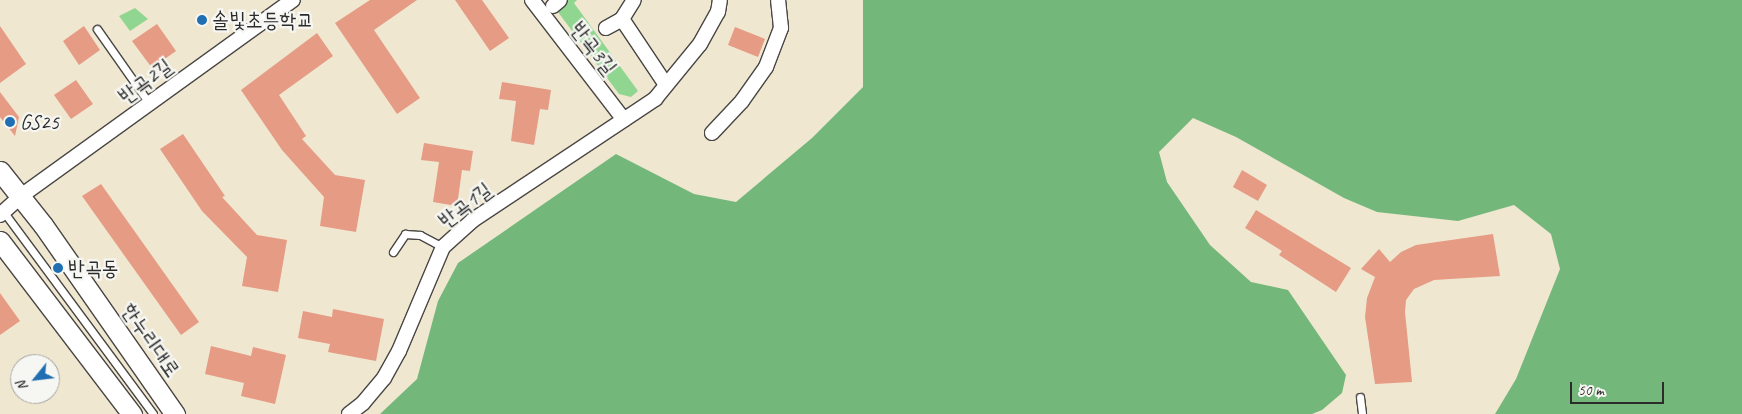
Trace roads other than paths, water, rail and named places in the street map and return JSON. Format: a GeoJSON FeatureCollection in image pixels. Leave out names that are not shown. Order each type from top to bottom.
{"type":"FeatureCollection","features":[{"type":"Feature","properties":{"kind":"street","name":"반곡2길"},"geometry":{"type":"LineString","coordinates":[[1,211],[293,0]]}},
{"type":"Feature","properties":{"kind":"street","name":"반곡3길"},"geometry":{"type":"LineString","coordinates":[[532,0],[624,120]]}},
{"type":"Feature","properties":{"kind":"street"},"geometry":{"type":"LineString","coordinates":[[606,28],[622,19],[634,0]]}},
{"type":"Feature","properties":{"kind":"street","name":"반곡1길"},"geometry":{"type":"LineString","coordinates":[[349,414],[363,403],[396,358],[443,247],[473,220],[655,99],[700,44],[718,12],[720,0]]}},
{"type":"Feature","properties":{"kind":"street"},"geometry":{"type":"LineString","coordinates":[[712,134],[742,100],[766,67],[781,28],[778,0]]}},
{"type":"Feature","properties":{"kind":"street"},"geometry":{"type":"LineString","coordinates":[[622,19],[666,85]]}},
{"type":"Feature","properties":{"kind":"street","name":"한누리대로"},"geometry":{"type":"LineString","coordinates":[[0,171],[21,196],[175,414]]}},
{"type":"Feature","properties":{"kind":"street"},"geometry":{"type":"LineString","coordinates":[[0,241],[132,414]]}},
{"type":"Feature","properties":{"kind":"lane"},"geometry":{"type":"LineString","coordinates":[[97,29],[149,103]]}},
{"type":"Feature","properties":{"kind":"lane"},"geometry":{"type":"LineString","coordinates":[[1,211],[153,414]]}},
{"type":"Feature","properties":{"kind":"lane"},"geometry":{"type":"LineString","coordinates":[[393,252],[404,234],[420,235],[443,247]]}},
{"type":"Feature","properties":{"kind":"lane"},"geometry":{"type":"LineString","coordinates":[[1360,397],[1362,414]]}},
{"type":"Feature","properties":{"kind":"place","name":"솔빛초등학교"},"geometry":{"type":"Point","coordinates":[202,20]}},
{"type":"Feature","properties":{"kind":"place","name":"GS25"},"geometry":{"type":"Point","coordinates":[10,122]}},
{"type":"Feature","properties":{"kind":"place","name":"반곡동"},"geometry":{"type":"Point","coordinates":[58,268]}}]}
